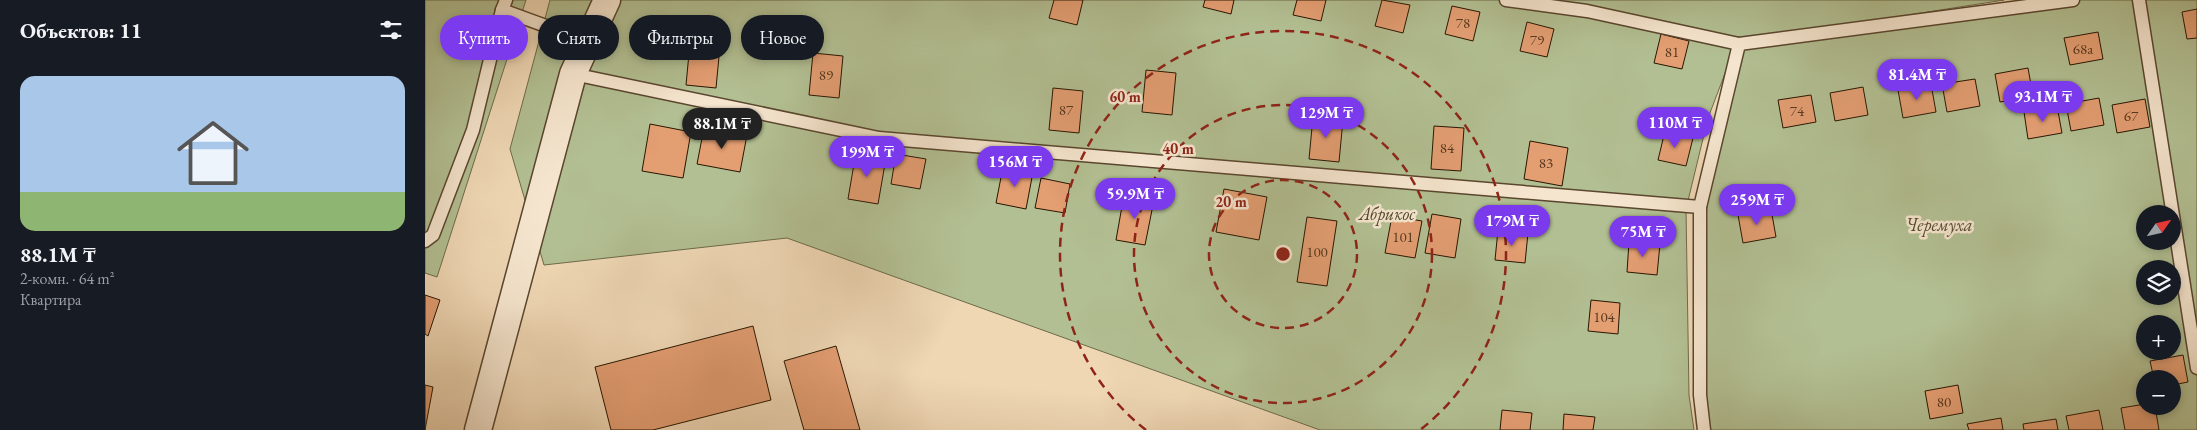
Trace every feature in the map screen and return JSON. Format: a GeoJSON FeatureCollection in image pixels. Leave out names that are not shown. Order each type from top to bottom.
{"type":"FeatureCollection","features":[{"type":"Feature","properties":{"kind":"street"},"geometry":{"type":"LineString","coordinates":[[600,15],[607,0]]}},
{"type":"Feature","properties":{"kind":"street"},"geometry":{"type":"LineString","coordinates":[[478,430],[573,74],[579,60]]}},
{"type":"Feature","properties":{"kind":"lane"},"geometry":{"type":"LineString","coordinates":[[1506,0],[1587,11],[1739,44],[2073,0]]}},
{"type":"Feature","properties":{"kind":"lane"},"geometry":{"type":"LineString","coordinates":[[2139,0],[2197,368]]}},
{"type":"Feature","properties":{"kind":"lane"},"geometry":{"type":"LineString","coordinates":[[425,240],[433,235],[473,130],[504,5],[538,20]]}},
{"type":"Feature","properties":{"kind":"lane"},"geometry":{"type":"LineString","coordinates":[[1704,430],[1700,395],[1700,208],[1739,44]]}},
{"type":"Feature","properties":{"kind":"lane"},"geometry":{"type":"LineString","coordinates":[[573,74],[879,138],[1700,208]]}},
{"type":"Feature","properties":{"kind":"green space"},"geometry":{"type":"Polygon","coordinates":[[[425,0],[526,0],[521,15],[440,15],[440,60],[507,60],[437,277],[425,273],[425,0]]]}},
{"type":"Feature","properties":{"kind":"green space","name":"Абрикос"},"geometry":{"type":"Polygon","coordinates":[[[550,0],[2004,0],[1737,42],[1708,118],[1686,209],[1689,395],[1694,430],[1320,430],[787,238],[544,265],[510,149],[538,45],[538,60],[619,60],[619,15],[546,15],[550,0]]]}},
{"type":"Feature","properties":{"kind":"green space","name":"Черемуха"},"geometry":{"type":"Polygon","coordinates":[[[2073,0],[2197,0],[2197,430],[1704,430],[1700,207],[1739,44],[2073,0]]]}},
{"type":"Feature","properties":{"kind":"building"},"geometry":{"type":"Polygon","coordinates":[[[1054,0],[1083,0],[1077,25],[1049,18],[1054,0]]]}},
{"type":"Feature","properties":{"kind":"building"},"geometry":{"type":"Polygon","coordinates":[[[1205,0],[1234,0],[1231,14],[1203,7],[1205,0]]]}},
{"type":"Feature","properties":{"kind":"building"},"geometry":{"type":"Polygon","coordinates":[[[1297,0],[1326,0],[1321,21],[1293,15],[1297,0]]]}},
{"type":"Feature","properties":{"kind":"building"},"geometry":{"type":"Polygon","coordinates":[[[1382,0],[1410,5],[1403,33],[1375,26],[1382,0]]]}},
{"type":"Feature","properties":{"kind":"building"},"geometry":{"type":"Polygon","coordinates":[[[1452,6],[1480,12],[1473,41],[1445,34],[1452,6]]]}},
{"type":"Feature","properties":{"kind":"building"},"geometry":{"type":"Polygon","coordinates":[[[2197,9],[2197,38],[2187,39],[2182,12],[2197,9]]]}},
{"type":"Feature","properties":{"kind":"building"},"geometry":{"type":"Polygon","coordinates":[[[1527,22],[1554,29],[1547,57],[1520,51],[1527,22]]]}},
{"type":"Feature","properties":{"kind":"building"},"geometry":{"type":"Polygon","coordinates":[[[2098,32],[2103,59],[2070,65],[2064,38],[2098,32]]]}},
{"type":"Feature","properties":{"kind":"building"},"geometry":{"type":"Polygon","coordinates":[[[1661,34],[1689,41],[1682,69],[1654,63],[1661,34]]]}},
{"type":"Feature","properties":{"kind":"building"},"geometry":{"type":"Polygon","coordinates":[[[824,54],[843,56],[839,98],[809,95],[812,60],[824,60],[824,54]]]}},
{"type":"Feature","properties":{"kind":"building"},"geometry":{"type":"Polygon","coordinates":[[[688,60],[719,60],[716,88],[686,85],[688,60]]]}},
{"type":"Feature","properties":{"kind":"building"},"geometry":{"type":"Polygon","coordinates":[[[2028,68],[2033,96],[2000,102],[1995,74],[2028,68]]]}},
{"type":"Feature","properties":{"kind":"building"},"geometry":{"type":"Polygon","coordinates":[[[1146,70],[1176,73],[1172,115],[1142,112],[1146,70]]]}},
{"type":"Feature","properties":{"kind":"building"},"geometry":{"type":"Polygon","coordinates":[[[1975,79],[1980,106],[1947,112],[1942,84],[1975,79]]]}},
{"type":"Feature","properties":{"kind":"building"},"geometry":{"type":"Polygon","coordinates":[[[1931,84],[1936,112],[1903,118],[1898,90],[1931,84]]]}},
{"type":"Feature","properties":{"kind":"building"},"geometry":{"type":"Polygon","coordinates":[[[1863,87],[1868,115],[1835,121],[1830,93],[1863,87]]]}},
{"type":"Feature","properties":{"kind":"building"},"geometry":{"type":"Polygon","coordinates":[[[1053,88],[1083,91],[1079,133],[1049,130],[1053,88]]]}},
{"type":"Feature","properties":{"kind":"building"},"geometry":{"type":"Polygon","coordinates":[[[1811,95],[1816,122],[1783,128],[1778,100],[1811,95]]]}},
{"type":"Feature","properties":{"kind":"building"},"geometry":{"type":"Polygon","coordinates":[[[2099,98],[2104,125],[2071,131],[2066,104],[2099,98]]]}},
{"type":"Feature","properties":{"kind":"building"},"geometry":{"type":"Polygon","coordinates":[[[2145,99],[2150,127],[2117,133],[2112,105],[2145,99]]]}},
{"type":"Feature","properties":{"kind":"building"},"geometry":{"type":"Polygon","coordinates":[[[2057,106],[2062,133],[2028,139],[2024,112],[2057,106]]]}},
{"type":"Feature","properties":{"kind":"building"},"geometry":{"type":"Polygon","coordinates":[[[1313,117],[1343,120],[1339,162],[1309,159],[1313,117]]]}},
{"type":"Feature","properties":{"kind":"building"},"geometry":{"type":"Polygon","coordinates":[[[650,124],[691,132],[683,178],[642,171],[650,124]]]}},
{"type":"Feature","properties":{"kind":"building"},"geometry":{"type":"Polygon","coordinates":[[[1434,126],[1464,128],[1461,171],[1431,169],[1434,126]]]}},
{"type":"Feature","properties":{"kind":"building"},"geometry":{"type":"Polygon","coordinates":[[[704,128],[747,135],[740,172],[697,164],[704,128]]]}},
{"type":"Feature","properties":{"kind":"building"},"geometry":{"type":"Polygon","coordinates":[[[1665,131],[1693,138],[1686,166],[1658,160],[1665,131]]]}},
{"type":"Feature","properties":{"kind":"building"},"geometry":{"type":"Polygon","coordinates":[[[1530,141],[1568,148],[1562,186],[1524,179],[1530,141]]]}},
{"type":"Feature","properties":{"kind":"building"},"geometry":{"type":"Polygon","coordinates":[[[856,152],[886,158],[878,204],[848,199],[856,152]]]}},
{"type":"Feature","properties":{"kind":"building"},"geometry":{"type":"Polygon","coordinates":[[[896,154],[926,159],[920,189],[891,184],[896,154]]]}},
{"type":"Feature","properties":{"kind":"building"},"geometry":{"type":"Polygon","coordinates":[[[1003,167],[1033,172],[1026,209],[996,203],[1003,167]]]}},
{"type":"Feature","properties":{"kind":"building"},"geometry":{"type":"Polygon","coordinates":[[[1041,178],[1070,184],[1065,213],[1035,208],[1041,178]]]}},
{"type":"Feature","properties":{"kind":"building"},"geometry":{"type":"Polygon","coordinates":[[[1224,189],[1267,197],[1259,240],[1216,232],[1224,189]]]}},
{"type":"Feature","properties":{"kind":"building"},"geometry":{"type":"Polygon","coordinates":[[[1124,195],[1154,200],[1145,245],[1116,240],[1124,195]]]}},
{"type":"Feature","properties":{"kind":"building"},"geometry":{"type":"Polygon","coordinates":[[[1771,209],[1776,237],[1743,243],[1738,215],[1771,209]]]}},
{"type":"Feature","properties":{"kind":"building"},"geometry":{"type":"Polygon","coordinates":[[[1432,214],[1461,219],[1455,258],[1425,253],[1432,214]]]}},
{"type":"Feature","properties":{"kind":"building"},"geometry":{"type":"Polygon","coordinates":[[[1392,216],[1422,221],[1415,258],[1385,253],[1392,216]]]}},
{"type":"Feature","properties":{"kind":"building"},"geometry":{"type":"Polygon","coordinates":[[[1307,217],[1337,221],[1327,286],[1297,282],[1307,217]]]}},
{"type":"Feature","properties":{"kind":"building"},"geometry":{"type":"Polygon","coordinates":[[[1498,230],[1528,233],[1525,263],[1495,260],[1498,230]]]}},
{"type":"Feature","properties":{"kind":"building"},"geometry":{"type":"Polygon","coordinates":[[[1629,242],[1660,244],[1657,275],[1627,272],[1629,242]]]}},
{"type":"Feature","properties":{"kind":"building"},"geometry":{"type":"Polygon","coordinates":[[[425,295],[440,300],[428,336],[425,334],[425,295]]]}},
{"type":"Feature","properties":{"kind":"building"},"geometry":{"type":"Polygon","coordinates":[[[1591,300],[1620,303],[1618,334],[1588,331],[1591,300]]]}},
{"type":"Feature","properties":{"kind":"building"},"geometry":{"type":"Polygon","coordinates":[[[753,326],[771,400],[653,430],[611,430],[595,367],[753,326]]]}},
{"type":"Feature","properties":{"kind":"building"},"geometry":{"type":"Polygon","coordinates":[[[836,346],[860,430],[804,430],[784,361],[836,346]]]}},
{"type":"Feature","properties":{"kind":"building"},"geometry":{"type":"Polygon","coordinates":[[[2181,355],[2183,355],[2188,382],[2181,383],[2181,370],[2152,370],[2150,361],[2181,360],[2181,355]]]}},
{"type":"Feature","properties":{"kind":"building"},"geometry":{"type":"Polygon","coordinates":[[[425,385],[433,387],[425,430],[425,385]]]}},
{"type":"Feature","properties":{"kind":"building"},"geometry":{"type":"Polygon","coordinates":[[[1958,385],[1963,413],[1930,419],[1925,391],[1958,385]]]}},
{"type":"Feature","properties":{"kind":"building"},"geometry":{"type":"Polygon","coordinates":[[[2136,406],[2136,415],[2156,415],[2159,430],[2125,430],[2121,408],[2136,406]]]}},
{"type":"Feature","properties":{"kind":"building"},"geometry":{"type":"Polygon","coordinates":[[[1502,410],[1532,413],[1530,430],[1500,430],[1502,410]]]}},
{"type":"Feature","properties":{"kind":"building"},"geometry":{"type":"Polygon","coordinates":[[[2099,410],[2103,430],[2069,430],[2066,416],[2099,410]]]}},
{"type":"Feature","properties":{"kind":"building"},"geometry":{"type":"Polygon","coordinates":[[[1564,414],[1595,417],[1593,430],[1563,430],[1564,414]]]}},
{"type":"Feature","properties":{"kind":"building"},"geometry":{"type":"Polygon","coordinates":[[[2001,418],[2003,430],[1969,430],[1967,424],[2001,418]]]}},
{"type":"Feature","properties":{"kind":"building"},"geometry":{"type":"Polygon","coordinates":[[[2056,419],[2058,430],[2024,430],[2023,424],[2056,419]]]}}]}
